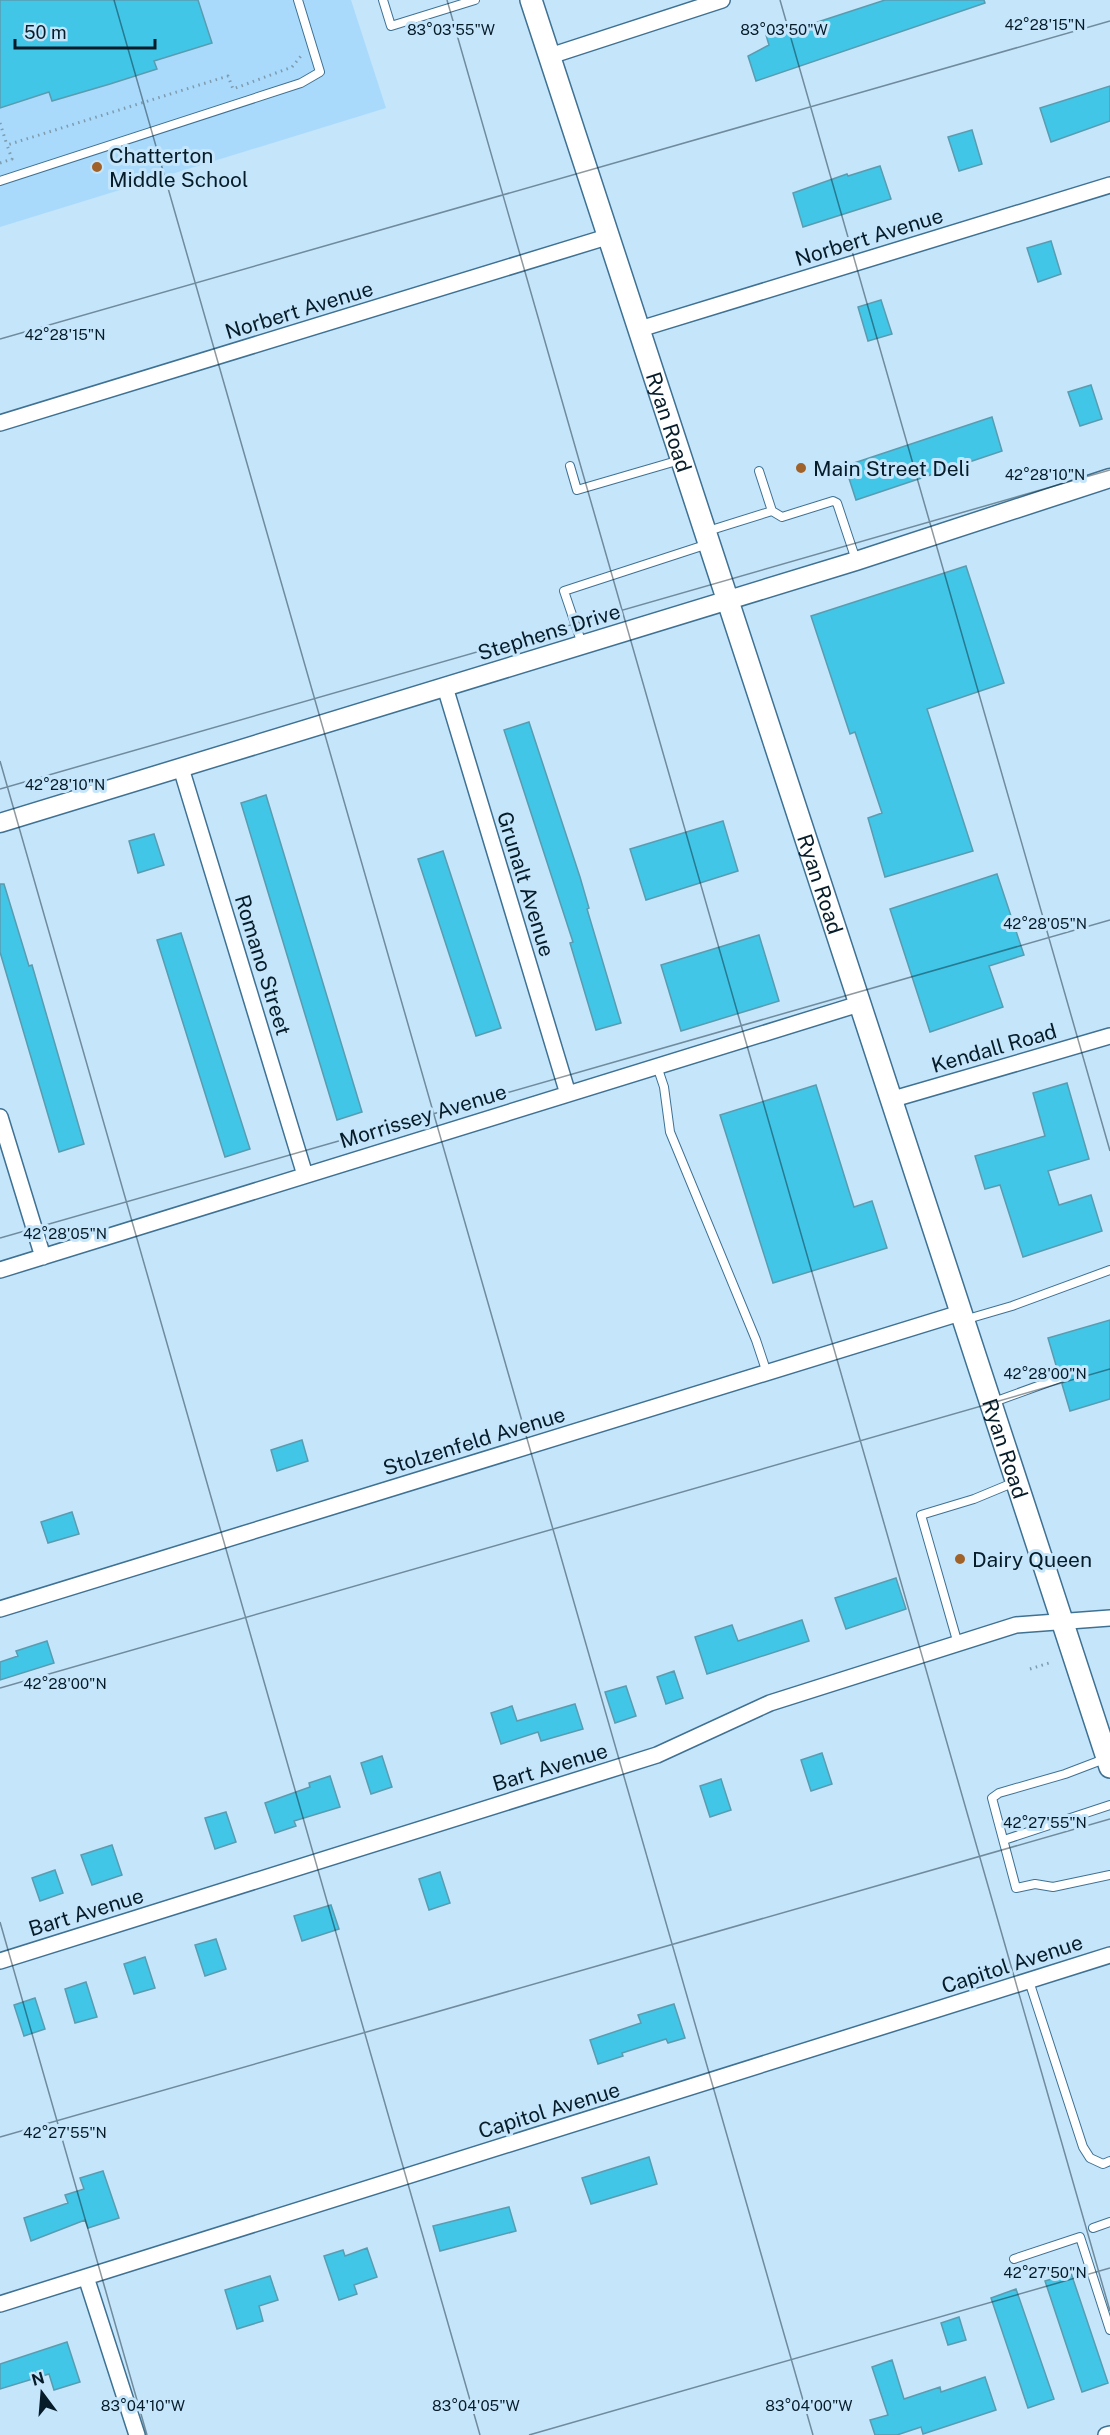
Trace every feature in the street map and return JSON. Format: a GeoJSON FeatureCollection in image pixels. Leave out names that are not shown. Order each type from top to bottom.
{"type":"FeatureCollection","features":[{"type":"Feature","properties":{"kind":"main road","name":"Ryan Road"},"geometry":{"type":"LineString","coordinates":[[531,0],[1108,1762]]}},
{"type":"Feature","properties":{"kind":"street"},"geometry":{"type":"LineString","coordinates":[[550,56],[722,0]]}},
{"type":"Feature","properties":{"kind":"street","name":"Norbert Avenue"},"geometry":{"type":"LineString","coordinates":[[640,329],[1110,185]]}},
{"type":"Feature","properties":{"kind":"street","name":"Norbert Avenue"},"geometry":{"type":"LineString","coordinates":[[0,423],[610,236]]}},
{"type":"Feature","properties":{"kind":"street","name":"Stephens Drive"},"geometry":{"type":"LineString","coordinates":[[0,823],[856,561],[1110,478]]}},
{"type":"Feature","properties":{"kind":"street","name":"Grunalt Avenue"},"geometry":{"type":"LineString","coordinates":[[445,687],[568,1094]]}},
{"type":"Feature","properties":{"kind":"street","name":"Romano Street"},"geometry":{"type":"LineString","coordinates":[[181,768],[305,1175]]}},
{"type":"Feature","properties":{"kind":"street","name":"Morrissey Avenue"},"geometry":{"type":"LineString","coordinates":[[0,1270],[859,1004]]}},
{"type":"Feature","properties":{"kind":"street","name":"Kendall Road"},"geometry":{"type":"LineString","coordinates":[[890,1100],[1110,1036]]}},
{"type":"Feature","properties":{"kind":"street"},"geometry":{"type":"LineString","coordinates":[[0,1117],[43,1257]]}},
{"type":"Feature","properties":{"kind":"street","name":"Stolzenfeld Avenue"},"geometry":{"type":"LineString","coordinates":[[0,1609],[767,1373],[961,1316]]}},
{"type":"Feature","properties":{"kind":"street","name":"Bart Avenue"},"geometry":{"type":"LineString","coordinates":[[0,1961],[657,1755],[770,1703],[1016,1625],[1110,1618]]}},
{"type":"Feature","properties":{"kind":"street","name":"Capitol Avenue"},"geometry":{"type":"LineString","coordinates":[[0,2304],[1110,1955]]}},
{"type":"Feature","properties":{"kind":"street"},"geometry":{"type":"LineString","coordinates":[[86,2277],[137,2435]]}},
{"type":"Feature","properties":{"kind":"lane"},"geometry":{"type":"LineString","coordinates":[[0,182],[302,82],[320,72],[298,0]]}},
{"type":"Feature","properties":{"kind":"lane"},"geometry":{"type":"LineString","coordinates":[[383,0],[391,26],[475,0]]}},
{"type":"Feature","properties":{"kind":"lane"},"geometry":{"type":"LineString","coordinates":[[570,466],[577,490],[681,459]]}},
{"type":"Feature","properties":{"kind":"lane"},"geometry":{"type":"LineString","coordinates":[[759,471],[772,511],[782,517],[832,501],[837,503],[856,561]]}},
{"type":"Feature","properties":{"kind":"lane"},"geometry":{"type":"LineString","coordinates":[[582,645],[564,591],[707,538],[772,511]]}},
{"type":"Feature","properties":{"kind":"lane"},"geometry":{"type":"LineString","coordinates":[[657,1066],[664,1087],[670,1132],[756,1340],[767,1373]]}},
{"type":"Feature","properties":{"kind":"lane"},"geometry":{"type":"LineString","coordinates":[[961,1316],[1012,1306],[1110,1270]]}},
{"type":"Feature","properties":{"kind":"lane"},"geometry":{"type":"LineString","coordinates":[[990,1404],[1060,1378]]}},
{"type":"Feature","properties":{"kind":"lane"},"geometry":{"type":"LineString","coordinates":[[958,1644],[921,1515],[974,1499],[1016,1482]]}},
{"type":"Feature","properties":{"kind":"lane"},"geometry":{"type":"LineString","coordinates":[[1108,1762],[999,1793],[992,1798],[1016,1888],[1035,1884],[1053,1887],[1110,1875]]}},
{"type":"Feature","properties":{"kind":"lane"},"geometry":{"type":"LineString","coordinates":[[1004,1840],[1110,1805]]}},
{"type":"Feature","properties":{"kind":"lane"},"geometry":{"type":"LineString","coordinates":[[1029,1981],[1083,2147],[1090,2158],[1103,2164],[1110,2161]]}},
{"type":"Feature","properties":{"kind":"lane"},"geometry":{"type":"LineString","coordinates":[[1092,2228],[1110,2222]]}},
{"type":"Feature","properties":{"kind":"lane"},"geometry":{"type":"LineString","coordinates":[[1014,2259],[1080,2237],[1110,2330]]}},
{"type":"Feature","properties":{"kind":"path"},"geometry":{"type":"LineString","coordinates":[[7,145],[228,76],[233,89],[292,67],[301,56]]}},
{"type":"Feature","properties":{"kind":"path"},"geometry":{"type":"LineString","coordinates":[[0,124],[12,159],[0,163]]}},
{"type":"Feature","properties":{"kind":"path"},"geometry":{"type":"LineString","coordinates":[[1030,1669],[1049,1663]]}},
{"type":"Feature","properties":{"kind":"shaded area","name":"Chatterton Middle School"},"geometry":{"type":"Polygon","coordinates":[[[0,0],[351,0],[386,108],[0,227],[0,0]]]}},
{"type":"Feature","properties":{"kind":"building"},"geometry":{"type":"Polygon","coordinates":[[[0,0],[198,0],[212,43],[154,61],[157,69],[110,84],[52,101],[49,92],[0,108],[0,0]]]}},
{"type":"Feature","properties":{"kind":"building"},"geometry":{"type":"Polygon","coordinates":[[[885,0],[984,0],[985,3],[756,81],[748,56],[769,45],[766,35],[785,29],[787,32],[885,0]]]}},
{"type":"Feature","properties":{"kind":"building"},"geometry":{"type":"Polygon","coordinates":[[[1110,86],[1110,121],[1051,142],[1040,108],[1110,86]]]}},
{"type":"Feature","properties":{"kind":"building"},"geometry":{"type":"Polygon","coordinates":[[[972,130],[982,164],[959,171],[948,137],[972,130]]]}},
{"type":"Feature","properties":{"kind":"building"},"geometry":{"type":"Polygon","coordinates":[[[880,166],[891,199],[803,227],[793,193],[847,174],[848,176],[880,166]]]}},
{"type":"Feature","properties":{"kind":"building"},"geometry":{"type":"Polygon","coordinates":[[[1051,241],[1061,274],[1038,282],[1027,248],[1051,241]]]}},
{"type":"Feature","properties":{"kind":"building"},"geometry":{"type":"Polygon","coordinates":[[[881,300],[892,334],[868,341],[858,307],[881,300]]]}},
{"type":"Feature","properties":{"kind":"building"},"geometry":{"type":"Polygon","coordinates":[[[1091,385],[1102,419],[1080,426],[1068,392],[1091,385]]]}},
{"type":"Feature","properties":{"kind":"building"},"geometry":{"type":"Polygon","coordinates":[[[992,417],[1002,451],[856,500],[845,466],[992,417]]]}},
{"type":"Feature","properties":{"kind":"building"},"geometry":{"type":"Polygon","coordinates":[[[966,566],[1004,683],[927,709],[973,851],[885,877],[868,818],[882,813],[855,732],[850,734],[811,616],[966,566]]]}},
{"type":"Feature","properties":{"kind":"building"},"geometry":{"type":"Polygon","coordinates":[[[529,722],[580,877],[589,908],[587,909],[621,1023],[596,1030],[570,943],[573,942],[504,730],[529,722]]]}},
{"type":"Feature","properties":{"kind":"building"},"geometry":{"type":"Polygon","coordinates":[[[266,795],[362,1112],[337,1120],[241,803],[266,795]]]}},
{"type":"Feature","properties":{"kind":"building"},"geometry":{"type":"Polygon","coordinates":[[[723,821],[738,871],[646,900],[630,849],[723,821]]]}},
{"type":"Feature","properties":{"kind":"building"},"geometry":{"type":"Polygon","coordinates":[[[154,834],[164,865],[138,873],[129,841],[154,834]]]}},
{"type":"Feature","properties":{"kind":"building"},"geometry":{"type":"Polygon","coordinates":[[[443,851],[501,1028],[476,1036],[418,859],[443,851]]]}},
{"type":"Feature","properties":{"kind":"building"},"geometry":{"type":"Polygon","coordinates":[[[997,874],[1024,955],[989,966],[1003,1007],[930,1032],[890,909],[997,874]]]}},
{"type":"Feature","properties":{"kind":"building"},"geometry":{"type":"Polygon","coordinates":[[[0,884],[4,884],[29,966],[32,965],[84,1144],[59,1152],[0,952],[0,884]]]}},
{"type":"Feature","properties":{"kind":"building"},"geometry":{"type":"Polygon","coordinates":[[[181,933],[250,1149],[225,1157],[157,940],[181,933]]]}},
{"type":"Feature","properties":{"kind":"building"},"geometry":{"type":"Polygon","coordinates":[[[759,935],[779,1001],[681,1031],[661,965],[759,935]]]}},
{"type":"Feature","properties":{"kind":"building"},"geometry":{"type":"Polygon","coordinates":[[[1067,1083],[1089,1159],[1048,1171],[1059,1205],[1091,1195],[1102,1231],[1023,1257],[1000,1185],[985,1189],[975,1156],[1045,1136],[1033,1093],[1067,1083]]]}},
{"type":"Feature","properties":{"kind":"building"},"geometry":{"type":"Polygon","coordinates":[[[816,1085],[854,1207],[872,1201],[887,1248],[773,1283],[720,1115],[816,1085]]]}},
{"type":"Feature","properties":{"kind":"building"},"geometry":{"type":"Polygon","coordinates":[[[1110,1320],[1110,1399],[1070,1411],[1062,1384],[1066,1377],[1058,1372],[1048,1338],[1110,1320]]]}},
{"type":"Feature","properties":{"kind":"building"},"geometry":{"type":"Polygon","coordinates":[[[302,1440],[308,1461],[277,1471],[271,1450],[302,1440]]]}},
{"type":"Feature","properties":{"kind":"building"},"geometry":{"type":"Polygon","coordinates":[[[72,1512],[79,1534],[48,1543],[41,1522],[72,1512]]]}},
{"type":"Feature","properties":{"kind":"building"},"geometry":{"type":"Polygon","coordinates":[[[896,1578],[906,1609],[846,1629],[835,1598],[896,1578]]]}},
{"type":"Feature","properties":{"kind":"building"},"geometry":{"type":"Polygon","coordinates":[[[802,1620],[809,1641],[707,1674],[695,1637],[732,1625],[738,1641],[802,1620]]]}},
{"type":"Feature","properties":{"kind":"building"},"geometry":{"type":"Polygon","coordinates":[[[47,1641],[54,1663],[0,1680],[0,1662],[18,1656],[16,1651],[47,1641]]]}},
{"type":"Feature","properties":{"kind":"building"},"geometry":{"type":"Polygon","coordinates":[[[674,1671],[683,1698],[666,1704],[657,1677],[674,1671]]]}},
{"type":"Feature","properties":{"kind":"building"},"geometry":{"type":"Polygon","coordinates":[[[626,1686],[636,1716],[615,1723],[605,1692],[626,1686]]]}},
{"type":"Feature","properties":{"kind":"building"},"geometry":{"type":"Polygon","coordinates":[[[575,1704],[583,1729],[541,1741],[538,1732],[501,1744],[491,1713],[512,1706],[517,1721],[575,1704]]]}},
{"type":"Feature","properties":{"kind":"building"},"geometry":{"type":"Polygon","coordinates":[[[822,1753],[832,1784],[811,1791],[801,1760],[822,1753]]]}},
{"type":"Feature","properties":{"kind":"building"},"geometry":{"type":"Polygon","coordinates":[[[382,1756],[392,1787],[371,1794],[361,1763],[382,1756]]]}},
{"type":"Feature","properties":{"kind":"building"},"geometry":{"type":"Polygon","coordinates":[[[330,1776],[340,1807],[294,1821],[296,1826],[275,1833],[265,1803],[310,1787],[309,1783],[330,1776]]]}},
{"type":"Feature","properties":{"kind":"building"},"geometry":{"type":"Polygon","coordinates":[[[721,1779],[731,1810],[710,1817],[700,1786],[721,1779]]]}},
{"type":"Feature","properties":{"kind":"building"},"geometry":{"type":"Polygon","coordinates":[[[226,1812],[236,1842],[215,1849],[205,1818],[226,1812]]]}},
{"type":"Feature","properties":{"kind":"building"},"geometry":{"type":"Polygon","coordinates":[[[112,1845],[122,1875],[92,1885],[81,1855],[112,1845]]]}},
{"type":"Feature","properties":{"kind":"building"},"geometry":{"type":"Polygon","coordinates":[[[55,1870],[63,1893],[40,1901],[32,1878],[55,1870]]]}},
{"type":"Feature","properties":{"kind":"building"},"geometry":{"type":"Polygon","coordinates":[[[440,1872],[450,1903],[429,1910],[419,1879],[440,1872]]]}},
{"type":"Feature","properties":{"kind":"building"},"geometry":{"type":"Polygon","coordinates":[[[331,1905],[339,1929],[302,1941],[294,1916],[331,1905]]]}},
{"type":"Feature","properties":{"kind":"building"},"geometry":{"type":"Polygon","coordinates":[[[216,1939],[226,1969],[205,1976],[195,1945],[216,1939]]]}},
{"type":"Feature","properties":{"kind":"building"},"geometry":{"type":"Polygon","coordinates":[[[145,1957],[155,1988],[134,1994],[124,1964],[145,1957]]]}},
{"type":"Feature","properties":{"kind":"building"},"geometry":{"type":"Polygon","coordinates":[[[86,1982],[97,2017],[75,2023],[65,1989],[86,1982]]]}},
{"type":"Feature","properties":{"kind":"building"},"geometry":{"type":"Polygon","coordinates":[[[35,1998],[45,2029],[24,2036],[14,2005],[35,1998]]]}},
{"type":"Feature","properties":{"kind":"building"},"geometry":{"type":"Polygon","coordinates":[[[674,2004],[685,2038],[668,2043],[666,2039],[622,2053],[623,2056],[598,2064],[590,2040],[641,2023],[638,2015],[674,2004]]]}},
{"type":"Feature","properties":{"kind":"building"},"geometry":{"type":"Polygon","coordinates":[[[649,2157],[657,2184],[591,2204],[582,2178],[649,2157]]]}},
{"type":"Feature","properties":{"kind":"building"},"geometry":{"type":"Polygon","coordinates":[[[103,2171],[119,2218],[88,2228],[85,2220],[31,2241],[24,2218],[68,2203],[65,2195],[84,2189],[80,2178],[103,2171]]]}},
{"type":"Feature","properties":{"kind":"building"},"geometry":{"type":"Polygon","coordinates":[[[509,2207],[516,2231],[440,2251],[433,2226],[509,2207]]]}},
{"type":"Feature","properties":{"kind":"building"},"geometry":{"type":"Polygon","coordinates":[[[367,2248],[377,2277],[354,2285],[357,2294],[339,2300],[324,2256],[343,2250],[345,2256],[367,2248]]]}},
{"type":"Feature","properties":{"kind":"building"},"geometry":{"type":"Polygon","coordinates":[[[1071,2273],[1108,2383],[1082,2392],[1045,2281],[1071,2273]]]}},
{"type":"Feature","properties":{"kind":"building"},"geometry":{"type":"Polygon","coordinates":[[[270,2276],[278,2300],[259,2306],[263,2321],[237,2329],[225,2290],[270,2276]]]}},
{"type":"Feature","properties":{"kind":"building"},"geometry":{"type":"Polygon","coordinates":[[[1016,2289],[1054,2399],[1028,2408],[991,2298],[1016,2289]]]}},
{"type":"Feature","properties":{"kind":"building"},"geometry":{"type":"Polygon","coordinates":[[[959,2317],[966,2340],[948,2345],[941,2323],[959,2317]]]}},
{"type":"Feature","properties":{"kind":"building"},"geometry":{"type":"Polygon","coordinates":[[[67,2342],[80,2382],[54,2390],[49,2374],[0,2389],[0,2364],[67,2342]]]}},
{"type":"Feature","properties":{"kind":"building"},"geometry":{"type":"Polygon","coordinates":[[[892,2360],[904,2399],[940,2387],[941,2392],[985,2377],[996,2410],[923,2434],[921,2427],[897,2435],[875,2435],[870,2420],[888,2415],[872,2367],[892,2360]]]}},
{"type":"Feature","properties":{"kind":"place","name":"Chatterton Middle School"},"geometry":{"type":"Point","coordinates":[97,167]}},
{"type":"Feature","properties":{"kind":"place","name":"Main Street Deli"},"geometry":{"type":"Point","coordinates":[801,468]}},
{"type":"Feature","properties":{"kind":"place","name":"Dairy Queen"},"geometry":{"type":"Point","coordinates":[960,1559]}}]}
